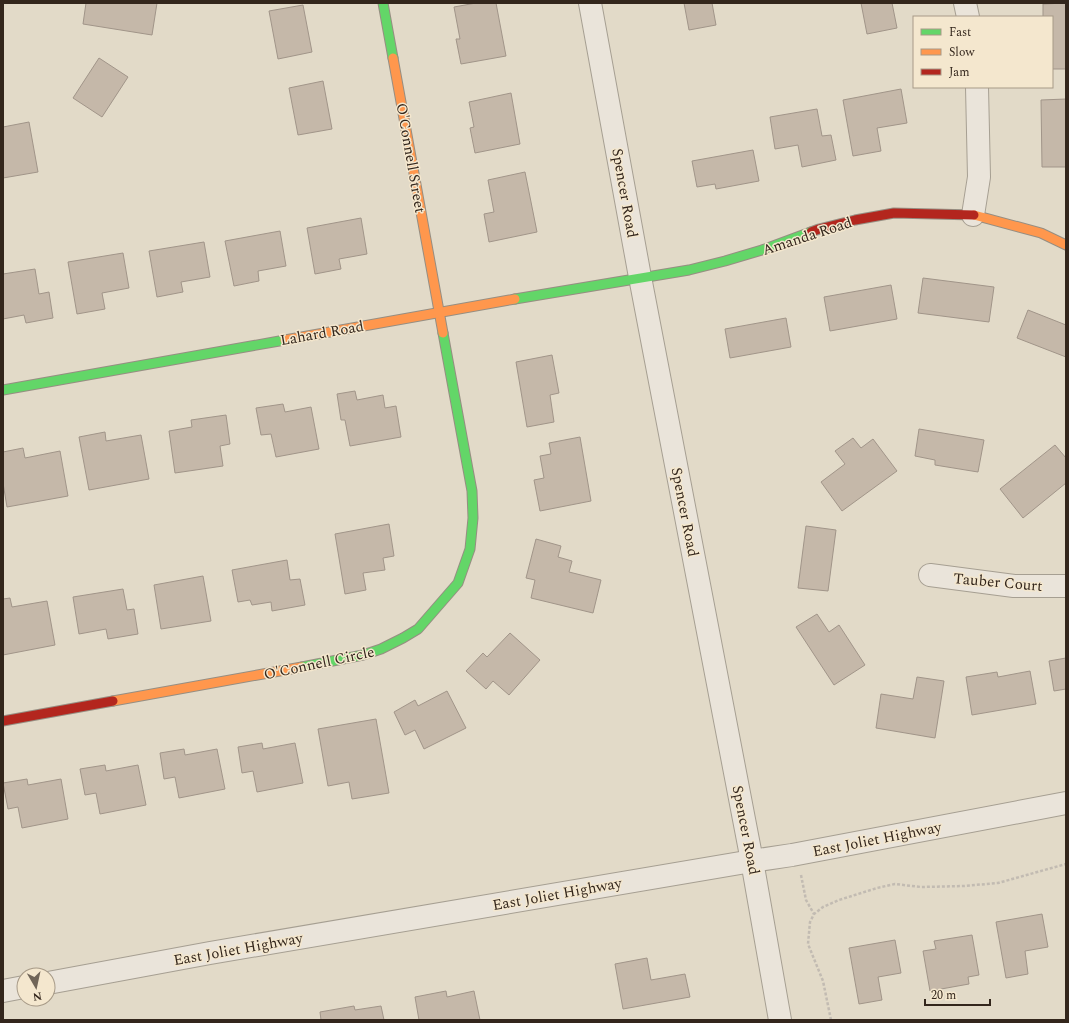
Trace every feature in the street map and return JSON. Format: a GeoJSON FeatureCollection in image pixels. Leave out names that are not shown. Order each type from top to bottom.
{"type":"FeatureCollection","features":[{"type":"Feature","properties":{"kind":"street","name":"O'Connell Street"},"geometry":{"type":"LineString","coordinates":[[383,3],[440,312]]}},
{"type":"Feature","properties":{"kind":"street","name":"Spencer Road"},"geometry":{"type":"LineString","coordinates":[[590,3],[640,277],[752,861],[780,1020]]}},
{"type":"Feature","properties":{"kind":"street"},"geometry":{"type":"LineString","coordinates":[[965,3],[968,16]]}},
{"type":"Feature","properties":{"kind":"street"},"geometry":{"type":"LineString","coordinates":[[973,215],[979,177],[977,88]]}},
{"type":"Feature","properties":{"kind":"street","name":"Amanda Road"},"geometry":{"type":"LineString","coordinates":[[640,277],[689,270],[725,261],[762,250],[819,229],[855,220],[894,213],[973,215],[1041,233],[1066,245]]}},
{"type":"Feature","properties":{"kind":"street","name":"Lahard Road"},"geometry":{"type":"LineString","coordinates":[[3,390],[640,277]]}},
{"type":"Feature","properties":{"kind":"street","name":"O'Connell Circle"},"geometry":{"type":"LineString","coordinates":[[3,721],[257,676],[363,655],[381,649],[418,629],[458,583],[470,549],[473,518],[472,491],[440,312]]}},
{"type":"Feature","properties":{"kind":"street","name":"Tauber Court"},"geometry":{"type":"LineString","coordinates":[[930,575],[1014,586],[1066,586]]}},
{"type":"Feature","properties":{"kind":"street","name":"East Joliet Highway"},"geometry":{"type":"LineString","coordinates":[[56,982],[210,953],[792,855],[1066,803]]}},
{"type":"Feature","properties":{"kind":"street"},"geometry":{"type":"LineString","coordinates":[[3,991],[16,989]]}},
{"type":"Feature","properties":{"kind":"path"},"geometry":{"type":"LineString","coordinates":[[792,855],[801,874],[806,900],[814,914]]}},
{"type":"Feature","properties":{"kind":"path"},"geometry":{"type":"LineString","coordinates":[[831,1020],[823,981],[808,944],[810,922],[814,914],[823,907],[839,900],[877,888],[896,884],[921,886],[964,886],[998,883],[1066,864]]}},
{"type":"Feature","properties":{"kind":"building"},"geometry":{"type":"Polygon","coordinates":[[[86,3],[157,3],[152,35],[83,24],[86,3]]]}},
{"type":"Feature","properties":{"kind":"building"},"geometry":{"type":"Polygon","coordinates":[[[476,3],[496,3],[506,56],[461,64],[456,39],[460,39],[454,7],[476,3]]]}},
{"type":"Feature","properties":{"kind":"building"},"geometry":{"type":"Polygon","coordinates":[[[684,3],[712,3],[716,25],[689,30],[684,3]]]}},
{"type":"Feature","properties":{"kind":"building"},"geometry":{"type":"Polygon","coordinates":[[[861,3],[892,3],[897,28],[867,34],[861,3]]]}},
{"type":"Feature","properties":{"kind":"building"},"geometry":{"type":"Polygon","coordinates":[[[1066,3],[1066,69],[1053,69],[1053,16],[1043,16],[1043,4],[1066,3]]]}},
{"type":"Feature","properties":{"kind":"building"},"geometry":{"type":"Polygon","coordinates":[[[303,5],[312,52],[278,59],[269,11],[303,5]]]}},
{"type":"Feature","properties":{"kind":"building"},"geometry":{"type":"Polygon","coordinates":[[[99,58],[128,77],[102,117],[73,98],[99,58]]]}},
{"type":"Feature","properties":{"kind":"building"},"geometry":{"type":"Polygon","coordinates":[[[323,81],[332,129],[298,135],[289,88],[323,81]]]}},
{"type":"Feature","properties":{"kind":"building"},"geometry":{"type":"Polygon","coordinates":[[[901,89],[907,123],[877,128],[881,151],[853,156],[843,100],[901,89]]]}},
{"type":"Feature","properties":{"kind":"building"},"geometry":{"type":"Polygon","coordinates":[[[511,93],[520,144],[475,153],[470,128],[474,127],[469,102],[511,93]]]}},
{"type":"Feature","properties":{"kind":"building"},"geometry":{"type":"Polygon","coordinates":[[[1066,99],[1066,167],[1042,167],[1041,100],[1066,99]]]}},
{"type":"Feature","properties":{"kind":"building"},"geometry":{"type":"Polygon","coordinates":[[[817,109],[822,136],[831,135],[836,160],[802,167],[798,145],[775,149],[770,117],[817,109]]]}},
{"type":"Feature","properties":{"kind":"building"},"geometry":{"type":"Polygon","coordinates":[[[29,122],[38,172],[3,178],[3,127],[29,122]]]}},
{"type":"Feature","properties":{"kind":"building"},"geometry":{"type":"Polygon","coordinates":[[[753,150],[759,181],[716,189],[715,184],[697,187],[692,161],[753,150]]]}},
{"type":"Feature","properties":{"kind":"building"},"geometry":{"type":"Polygon","coordinates":[[[525,172],[537,232],[489,242],[484,214],[494,212],[488,180],[525,172]]]}},
{"type":"Feature","properties":{"kind":"building"},"geometry":{"type":"Polygon","coordinates":[[[361,218],[367,254],[339,259],[341,269],[315,274],[307,228],[361,218]]]}},
{"type":"Feature","properties":{"kind":"building"},"geometry":{"type":"Polygon","coordinates":[[[280,231],[286,266],[258,271],[259,281],[234,286],[225,241],[280,231]]]}},
{"type":"Feature","properties":{"kind":"building"},"geometry":{"type":"Polygon","coordinates":[[[204,242],[210,277],[181,282],[183,292],[157,297],[149,251],[204,242]]]}},
{"type":"Feature","properties":{"kind":"building"},"geometry":{"type":"Polygon","coordinates":[[[123,253],[129,288],[102,293],[105,309],[77,314],[68,262],[123,253]]]}},
{"type":"Feature","properties":{"kind":"building"},"geometry":{"type":"Polygon","coordinates":[[[35,269],[39,294],[49,292],[53,318],[26,323],[24,315],[3,319],[3,274],[35,269]]]}},
{"type":"Feature","properties":{"kind":"building"},"geometry":{"type":"Polygon","coordinates":[[[923,278],[994,287],[989,322],[918,313],[923,278]]]}},
{"type":"Feature","properties":{"kind":"building"},"geometry":{"type":"Polygon","coordinates":[[[891,285],[897,319],[830,331],[824,297],[891,285]]]}},
{"type":"Feature","properties":{"kind":"building"},"geometry":{"type":"Polygon","coordinates":[[[1028,310],[1066,325],[1066,357],[1017,338],[1028,310]]]}},
{"type":"Feature","properties":{"kind":"building"},"geometry":{"type":"Polygon","coordinates":[[[786,318],[791,347],[730,358],[725,329],[786,318]]]}},
{"type":"Feature","properties":{"kind":"building"},"geometry":{"type":"Polygon","coordinates":[[[552,355],[559,393],[550,395],[554,422],[527,427],[516,362],[552,355]]]}},
{"type":"Feature","properties":{"kind":"building"},"geometry":{"type":"Polygon","coordinates":[[[355,391],[357,400],[383,395],[385,408],[396,406],[401,437],[350,446],[345,420],[341,420],[337,394],[355,391]]]}},
{"type":"Feature","properties":{"kind":"building"},"geometry":{"type":"Polygon","coordinates":[[[283,404],[285,412],[311,407],[319,449],[276,457],[271,434],[261,435],[256,408],[283,404]]]}},
{"type":"Feature","properties":{"kind":"building"},"geometry":{"type":"Polygon","coordinates":[[[226,415],[230,444],[220,446],[223,466],[175,473],[169,431],[192,427],[191,420],[226,415]]]}},
{"type":"Feature","properties":{"kind":"building"},"geometry":{"type":"Polygon","coordinates":[[[919,429],[984,440],[978,472],[935,465],[935,460],[915,456],[919,429]]]}},
{"type":"Feature","properties":{"kind":"building"},"geometry":{"type":"Polygon","coordinates":[[[105,432],[106,441],[141,435],[149,479],[89,490],[79,437],[105,432]]]}},
{"type":"Feature","properties":{"kind":"building"},"geometry":{"type":"Polygon","coordinates":[[[580,437],[591,501],[540,511],[534,480],[544,478],[540,456],[551,454],[549,443],[580,437]]]}},
{"type":"Feature","properties":{"kind":"building"},"geometry":{"type":"Polygon","coordinates":[[[853,438],[861,448],[873,439],[897,471],[842,511],[821,482],[845,464],[835,451],[853,438]]]}},
{"type":"Feature","properties":{"kind":"building"},"geometry":{"type":"Polygon","coordinates":[[[1055,445],[1066,458],[1066,483],[1023,518],[1000,489],[1055,445]]]}},
{"type":"Feature","properties":{"kind":"building"},"geometry":{"type":"Polygon","coordinates":[[[23,448],[25,458],[60,451],[68,496],[7,507],[3,483],[3,452],[23,448]]]}},
{"type":"Feature","properties":{"kind":"building"},"geometry":{"type":"Polygon","coordinates":[[[389,524],[394,556],[383,558],[385,570],[363,573],[366,590],[345,594],[335,534],[389,524]]]}},
{"type":"Feature","properties":{"kind":"building"},"geometry":{"type":"Polygon","coordinates":[[[806,526],[836,530],[828,591],[798,588],[806,526]]]}},
{"type":"Feature","properties":{"kind":"building"},"geometry":{"type":"Polygon","coordinates":[[[536,539],[561,546],[558,557],[572,561],[569,572],[601,580],[593,613],[531,598],[535,580],[526,578],[536,539]]]}},
{"type":"Feature","properties":{"kind":"building"},"geometry":{"type":"Polygon","coordinates":[[[287,560],[290,580],[300,579],[305,605],[272,611],[271,602],[252,605],[250,600],[238,602],[232,570],[287,560]]]}},
{"type":"Feature","properties":{"kind":"building"},"geometry":{"type":"Polygon","coordinates":[[[203,576],[211,621],[161,629],[154,585],[203,576]]]}},
{"type":"Feature","properties":{"kind":"building"},"geometry":{"type":"Polygon","coordinates":[[[123,589],[127,610],[134,609],[138,634],[108,639],[106,629],[79,634],[73,597],[123,589]]]}},
{"type":"Feature","properties":{"kind":"building"},"geometry":{"type":"Polygon","coordinates":[[[10,598],[12,607],[47,601],[55,645],[3,655],[3,599],[10,598]]]}},
{"type":"Feature","properties":{"kind":"building"},"geometry":{"type":"Polygon","coordinates":[[[817,614],[829,632],[839,625],[865,665],[834,685],[796,627],[817,614]]]}},
{"type":"Feature","properties":{"kind":"building"},"geometry":{"type":"Polygon","coordinates":[[[510,633],[540,660],[509,695],[493,681],[486,689],[466,671],[483,653],[487,657],[510,633]]]}},
{"type":"Feature","properties":{"kind":"building"},"geometry":{"type":"Polygon","coordinates":[[[1066,658],[1066,689],[1054,691],[1049,661],[1066,658]]]}},
{"type":"Feature","properties":{"kind":"building"},"geometry":{"type":"Polygon","coordinates":[[[1030,671],[1036,704],[972,715],[966,677],[997,672],[998,677],[1030,671]]]}},
{"type":"Feature","properties":{"kind":"building"},"geometry":{"type":"Polygon","coordinates":[[[917,677],[944,681],[935,738],[876,728],[881,694],[913,699],[917,677]]]}},
{"type":"Feature","properties":{"kind":"building"},"geometry":{"type":"Polygon","coordinates":[[[447,691],[466,728],[424,749],[415,730],[405,735],[394,712],[415,700],[418,706],[447,691]]]}},
{"type":"Feature","properties":{"kind":"building"},"geometry":{"type":"Polygon","coordinates":[[[376,719],[389,793],[352,799],[349,782],[328,786],[318,729],[376,719]]]}},
{"type":"Feature","properties":{"kind":"building"},"geometry":{"type":"Polygon","coordinates":[[[262,743],[263,749],[295,743],[303,783],[257,792],[253,771],[242,773],[238,747],[262,743]]]}},
{"type":"Feature","properties":{"kind":"building"},"geometry":{"type":"Polygon","coordinates":[[[184,749],[185,755],[217,749],[225,789],[179,798],[175,777],[164,779],[160,753],[184,749]]]}},
{"type":"Feature","properties":{"kind":"building"},"geometry":{"type":"Polygon","coordinates":[[[105,765],[106,771],[138,765],[146,805],[100,814],[96,793],[85,795],[80,769],[105,765]]]}},
{"type":"Feature","properties":{"kind":"building"},"geometry":{"type":"Polygon","coordinates":[[[27,779],[28,785],[61,779],[68,819],[22,828],[18,807],[8,809],[3,783],[27,779]]]}},
{"type":"Feature","properties":{"kind":"building"},"geometry":{"type":"Polygon","coordinates":[[[1042,914],[1048,947],[1025,951],[1028,974],[1006,978],[996,922],[1042,914]]]}},
{"type":"Feature","properties":{"kind":"building"},"geometry":{"type":"Polygon","coordinates":[[[972,935],[979,975],[968,977],[969,984],[930,991],[923,951],[936,949],[934,941],[972,935]]]}},
{"type":"Feature","properties":{"kind":"building"},"geometry":{"type":"Polygon","coordinates":[[[895,940],[901,973],[878,977],[882,1000],[859,1004],[849,948],[895,940]]]}},
{"type":"Feature","properties":{"kind":"building"},"geometry":{"type":"Polygon","coordinates":[[[647,958],[651,980],[685,974],[690,997],[623,1009],[615,964],[647,958]]]}},
{"type":"Feature","properties":{"kind":"building"},"geometry":{"type":"Polygon","coordinates":[[[446,991],[447,997],[474,991],[480,1020],[419,1020],[415,997],[446,991]]]}},
{"type":"Feature","properties":{"kind":"building"},"geometry":{"type":"Polygon","coordinates":[[[354,1006],[355,1010],[381,1006],[384,1020],[321,1020],[320,1012],[354,1006]]]}},
{"type":"Feature","properties":{"kind":"traffic: fast"},"geometry":{"type":"LineString","coordinates":[[383,3],[393,58]]}},
{"type":"Feature","properties":{"kind":"traffic: fast"},"geometry":{"type":"LineString","coordinates":[[515,299],[689,270],[762,250],[811,232]]}},
{"type":"Feature","properties":{"kind":"traffic: fast"},"geometry":{"type":"LineString","coordinates":[[302,667],[363,655],[381,649],[403,638],[418,629],[458,583],[470,549],[473,518],[472,491],[443,333]]}},
{"type":"Feature","properties":{"kind":"traffic: fast"},"geometry":{"type":"LineString","coordinates":[[3,390],[285,340]]}},
{"type":"Feature","properties":{"kind":"traffic: slow"},"geometry":{"type":"LineString","coordinates":[[393,58],[443,333]]}},
{"type":"Feature","properties":{"kind":"traffic: slow"},"geometry":{"type":"LineString","coordinates":[[974,215],[1041,233],[1066,245]]}},
{"type":"Feature","properties":{"kind":"traffic: slow"},"geometry":{"type":"LineString","coordinates":[[285,340],[515,299]]}},
{"type":"Feature","properties":{"kind":"traffic: slow"},"geometry":{"type":"LineString","coordinates":[[113,701],[302,667]]}},
{"type":"Feature","properties":{"kind":"traffic: jam"},"geometry":{"type":"LineString","coordinates":[[811,232],[855,220],[894,213],[974,215]]}},
{"type":"Feature","properties":{"kind":"traffic: jam"},"geometry":{"type":"LineString","coordinates":[[3,721],[113,701]]}}]}
